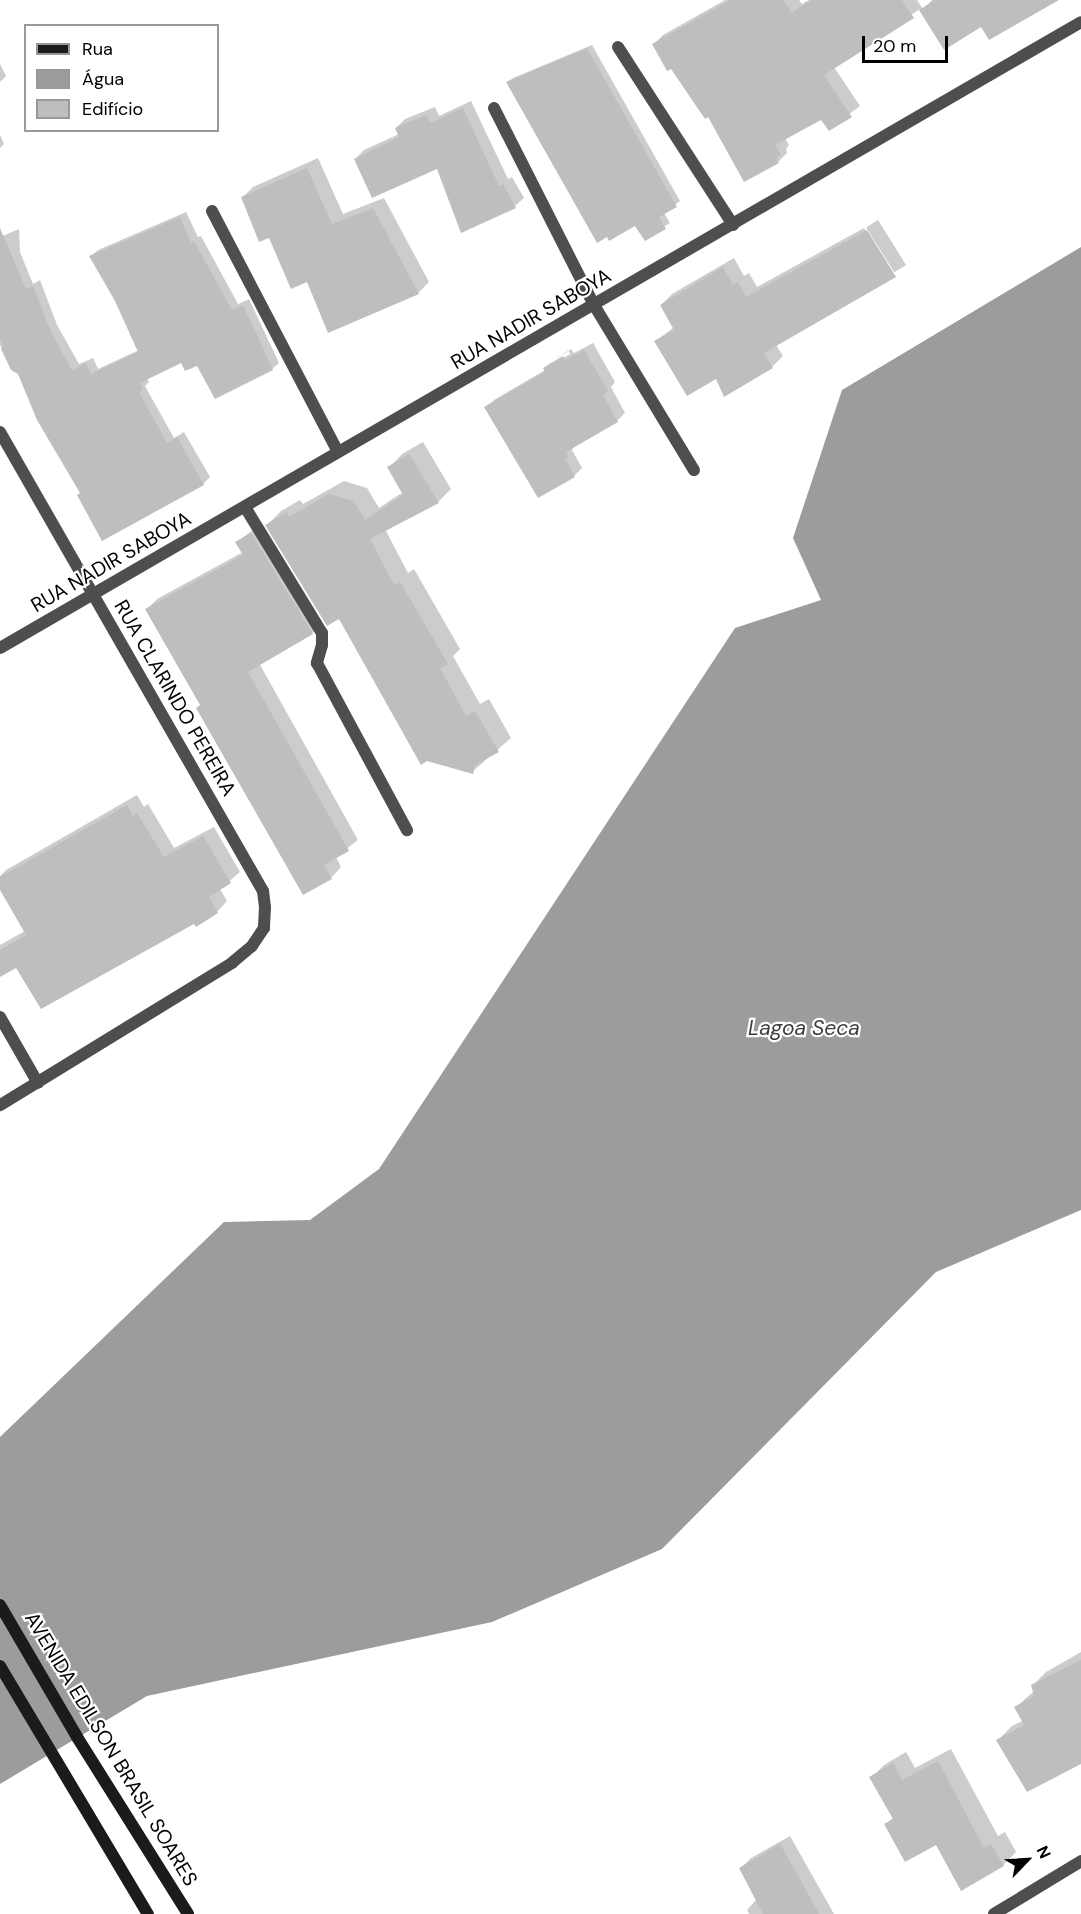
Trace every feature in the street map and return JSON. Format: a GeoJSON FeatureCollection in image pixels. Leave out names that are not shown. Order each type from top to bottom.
{"type":"FeatureCollection","features":[{"type":"Feature","properties":{"kind":"main road","name":"AVENIDA EDILSON BRASIL SOARES"},"geometry":{"type":"LineString","coordinates":[[0,1605],[77,1737],[188,1914]]}},
{"type":"Feature","properties":{"kind":"main road"},"geometry":{"type":"LineString","coordinates":[[0,1666],[148,1914]]}},
{"type":"Feature","properties":{"kind":"street","name":"RUA NADIR SABOYA"},"geometry":{"type":"LineString","coordinates":[[0,648],[1081,22]]}},
{"type":"Feature","properties":{"kind":"street"},"geometry":{"type":"LineString","coordinates":[[618,47],[733,225]]}},
{"type":"Feature","properties":{"kind":"street"},"geometry":{"type":"LineString","coordinates":[[494,108],[594,305],[694,470]]}},
{"type":"Feature","properties":{"kind":"street"},"geometry":{"type":"LineString","coordinates":[[212,211],[338,452]]}},
{"type":"Feature","properties":{"kind":"street","name":"RUA CLARINDO PEREIRA"},"geometry":{"type":"LineString","coordinates":[[0,432],[263,891],[264,928],[252,946],[232,963],[38,1083]]}},
{"type":"Feature","properties":{"kind":"street"},"geometry":{"type":"LineString","coordinates":[[245,507],[322,633],[322,645],[317,663],[407,830]]}},
{"type":"Feature","properties":{"kind":"street"},"geometry":{"type":"LineString","coordinates":[[0,1017],[38,1083],[0,1105]]}},
{"type":"Feature","properties":{"kind":"street"},"geometry":{"type":"LineString","coordinates":[[994,1914],[1081,1861]]}},
{"type":"Feature","properties":{"kind":"water","name":"Lagoa Seca"},"geometry":{"type":"Polygon","coordinates":[[[1081,247],[1081,1210],[936,1272],[662,1549],[492,1622],[147,1696],[0,1784],[0,1437],[224,1222],[310,1220],[379,1169],[735,628],[821,600],[793,538],[842,390],[1081,247]]]}},
{"type":"Feature","properties":{"kind":"building"},"geometry":{"type":"Polygon","coordinates":[[[730,0],[783,0],[792,13],[811,0],[902,0],[914,18],[824,75],[852,117],[829,131],[821,120],[775,145],[781,155],[776,158],[779,163],[744,182],[708,117],[705,119],[671,69],[667,71],[652,44],[730,0]]]}},
{"type":"Feature","properties":{"kind":"building"},"geometry":{"type":"Polygon","coordinates":[[[935,0],[1059,0],[989,40],[981,27],[944,50],[919,10],[935,0]]]}},
{"type":"Feature","properties":{"kind":"building"},"geometry":{"type":"Polygon","coordinates":[[[587,48],[677,207],[659,217],[666,229],[645,241],[635,226],[609,241],[607,237],[597,243],[506,82],[587,48]]]}},
{"type":"Feature","properties":{"kind":"building"},"geometry":{"type":"Polygon","coordinates":[[[463,108],[499,186],[503,184],[516,208],[461,233],[437,169],[372,198],[354,159],[399,137],[395,128],[426,115],[430,123],[463,108]]]}},
{"type":"Feature","properties":{"kind":"building"},"geometry":{"type":"Polygon","coordinates":[[[307,168],[332,224],[373,208],[419,294],[328,333],[307,282],[291,289],[269,238],[259,242],[241,197],[307,168]]]}},
{"type":"Feature","properties":{"kind":"building"},"geometry":{"type":"Polygon","coordinates":[[[180,217],[191,243],[194,241],[232,310],[243,305],[273,370],[215,399],[197,366],[185,371],[181,363],[140,383],[143,390],[139,392],[167,443],[177,437],[204,485],[102,541],[77,495],[80,493],[37,420],[18,374],[11,370],[1,349],[3,346],[0,339],[0,228],[26,289],[33,286],[51,332],[72,370],[86,363],[91,374],[138,352],[115,301],[89,256],[180,217]]]}},
{"type":"Feature","properties":{"kind":"building"},"geometry":{"type":"Polygon","coordinates":[[[867,230],[896,277],[764,353],[773,368],[724,397],[716,379],[687,396],[654,341],[674,330],[660,305],[723,267],[733,285],[738,282],[746,297],[867,230]]]}},
{"type":"Feature","properties":{"kind":"building"},"geometry":{"type":"Polygon","coordinates":[[[584,350],[608,391],[603,395],[618,422],[566,452],[568,457],[565,458],[575,477],[538,498],[484,407],[545,372],[543,368],[563,356],[565,360],[584,350]]]}},
{"type":"Feature","properties":{"kind":"building"},"geometry":{"type":"Polygon","coordinates":[[[409,454],[439,503],[370,539],[394,585],[400,582],[448,664],[440,668],[466,716],[475,711],[499,752],[475,765],[473,774],[427,761],[421,765],[339,619],[327,626],[265,525],[287,512],[289,517],[329,494],[354,501],[365,520],[403,495],[387,467],[409,454]]]}},
{"type":"Feature","properties":{"kind":"building"},"geometry":{"type":"Polygon","coordinates":[[[251,533],[313,634],[248,672],[349,851],[324,865],[332,879],[303,895],[196,708],[200,705],[145,609],[243,555],[235,542],[251,533]]]}},
{"type":"Feature","properties":{"kind":"building"},"geometry":{"type":"Polygon","coordinates":[[[127,805],[133,816],[137,813],[164,857],[203,836],[231,883],[209,897],[218,913],[196,927],[194,924],[41,1009],[16,968],[0,977],[0,950],[26,935],[0,890],[0,877],[127,805]]]}},
{"type":"Feature","properties":{"kind":"building"},"geometry":{"type":"Polygon","coordinates":[[[1081,1660],[1081,1764],[1027,1792],[996,1740],[1024,1725],[1014,1707],[1034,1696],[1031,1685],[1081,1660]]]}},
{"type":"Feature","properties":{"kind":"building"},"geometry":{"type":"Polygon","coordinates":[[[938,1761],[984,1848],[991,1844],[1004,1866],[961,1891],[936,1845],[905,1862],[884,1824],[893,1819],[869,1777],[893,1763],[902,1780],[938,1761]]]}},
{"type":"Feature","properties":{"kind":"building"},"geometry":{"type":"Polygon","coordinates":[[[780,1844],[819,1914],[763,1914],[739,1868],[780,1844]]]}}]}
